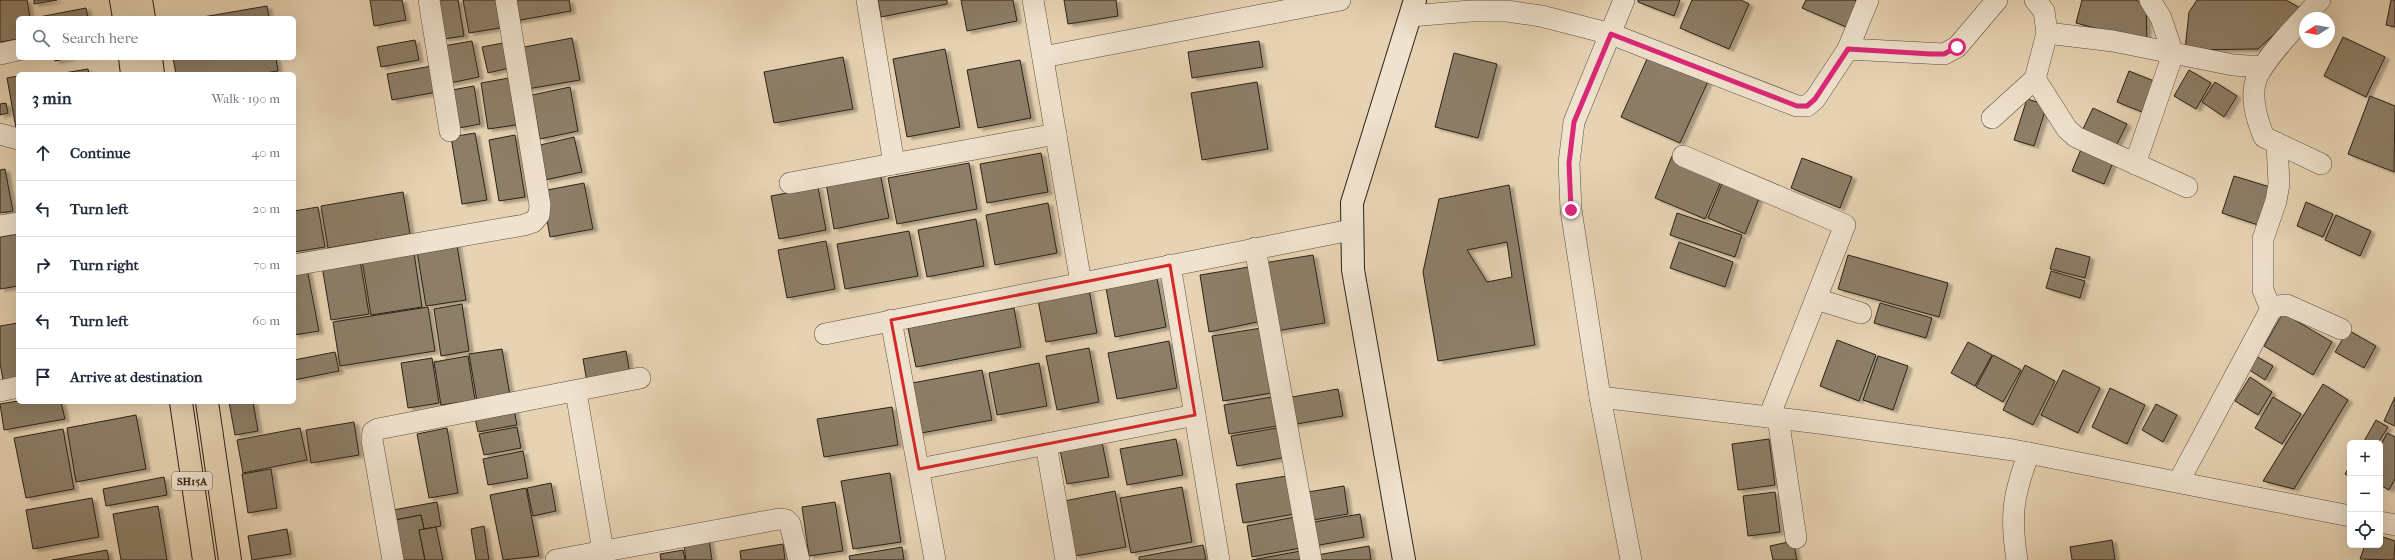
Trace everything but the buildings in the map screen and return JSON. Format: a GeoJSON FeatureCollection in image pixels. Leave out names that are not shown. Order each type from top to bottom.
{"type":"FeatureCollection","features":[{"type":"Feature","properties":{"kind":"main road"},"geometry":{"type":"LineString","coordinates":[[121,0],[124,16]]}},
{"type":"Feature","properties":{"kind":"main road"},"geometry":{"type":"LineString","coordinates":[[142,0],[144,16]]}},
{"type":"Feature","properties":{"kind":"main road"},"geometry":{"type":"LineString","coordinates":[[130,60],[132,72]]}},
{"type":"Feature","properties":{"kind":"main road"},"geometry":{"type":"LineString","coordinates":[[151,60],[154,72]]}},
{"type":"Feature","properties":{"kind":"main road","name":"SH15A"},"geometry":{"type":"LineString","coordinates":[[181,404],[204,560]]}},
{"type":"Feature","properties":{"kind":"main road","name":"SH15A"},"geometry":{"type":"LineString","coordinates":[[207,404],[230,560]]}},
{"type":"Feature","properties":{"kind":"street"},"geometry":{"type":"LineString","coordinates":[[429,0],[450,131]]}},
{"type":"Feature","properties":{"kind":"street"},"geometry":{"type":"LineString","coordinates":[[296,265],[524,225],[533,222],[539,215],[540,205],[506,0]]}},
{"type":"Feature","properties":{"kind":"street"},"geometry":{"type":"LineString","coordinates":[[867,0],[894,164]]}},
{"type":"Feature","properties":{"kind":"street"},"geometry":{"type":"LineString","coordinates":[[1033,0],[1081,283]]}},
{"type":"Feature","properties":{"kind":"street"},"geometry":{"type":"LineString","coordinates":[[1043,57],[1340,0]]}},
{"type":"Feature","properties":{"kind":"street"},"geometry":{"type":"LineString","coordinates":[[1624,0],[1574,122],[1569,163],[1571,210],[1600,397],[1631,560]]}},
{"type":"Feature","properties":{"kind":"street"},"geometry":{"type":"LineString","coordinates":[[1404,560],[1353,270],[1351,230],[1352,203],[1413,8],[1507,11],[1542,16],[1611,34],[1797,106],[1807,106],[1815,99],[1848,49],[1868,0]]}},
{"type":"Feature","properties":{"kind":"street"},"geometry":{"type":"LineString","coordinates":[[1848,49],[1944,54],[1957,47],[1997,0]]}},
{"type":"Feature","properties":{"kind":"street"},"geometry":{"type":"LineString","coordinates":[[1992,118],[2035,79],[2047,32],[2044,11],[2035,0]]}},
{"type":"Feature","properties":{"kind":"street"},"geometry":{"type":"LineString","coordinates":[[2135,164],[2173,54],[2161,18],[2150,0]]}},
{"type":"Feature","properties":{"kind":"street"},"geometry":{"type":"LineString","coordinates":[[2320,0],[2262,67],[2256,81],[2254,107],[2264,137],[2321,164]]}},
{"type":"Feature","properties":{"kind":"street"},"geometry":{"type":"LineString","coordinates":[[2047,32],[2113,41],[2233,65],[2262,67]]}},
{"type":"Feature","properties":{"kind":"street"},"geometry":{"type":"LineString","coordinates":[[0,54],[16,50]]}},
{"type":"Feature","properties":{"kind":"street"},"geometry":{"type":"LineString","coordinates":[[2035,79],[2067,129],[2076,137],[2187,187]]}},
{"type":"Feature","properties":{"kind":"street"},"geometry":{"type":"LineString","coordinates":[[0,134],[16,138]]}},
{"type":"Feature","properties":{"kind":"street"},"geometry":{"type":"LineString","coordinates":[[790,183],[1056,134]]}},
{"type":"Feature","properties":{"kind":"street"},"geometry":{"type":"LineString","coordinates":[[2271,309],[2263,290],[2263,239],[2276,201],[2279,184],[2277,143]]}},
{"type":"Feature","properties":{"kind":"street"},"geometry":{"type":"LineString","coordinates":[[1683,156],[1845,225],[1816,299],[1773,418],[1796,538]]}},
{"type":"Feature","properties":{"kind":"street"},"geometry":{"type":"LineString","coordinates":[[0,226],[16,223]]}},
{"type":"Feature","properties":{"kind":"street"},"geometry":{"type":"LineString","coordinates":[[825,334],[1351,230]]}},
{"type":"Feature","properties":{"kind":"street"},"geometry":{"type":"LineString","coordinates":[[1256,248],[1311,560]]}},
{"type":"Feature","properties":{"kind":"street"},"geometry":{"type":"LineString","coordinates":[[1170,265],[1219,560]]}},
{"type":"Feature","properties":{"kind":"street"},"geometry":{"type":"LineString","coordinates":[[1816,299],[1861,313]]}},
{"type":"Feature","properties":{"kind":"street"},"geometry":{"type":"LineString","coordinates":[[2179,481],[2271,309],[2278,306],[2287,305],[2341,329]]}},
{"type":"Feature","properties":{"kind":"street"},"geometry":{"type":"LineString","coordinates":[[891,320],[935,560]]}},
{"type":"Feature","properties":{"kind":"street"},"geometry":{"type":"LineString","coordinates":[[392,560],[372,440],[373,432],[378,429],[576,392],[640,378]]}},
{"type":"Feature","properties":{"kind":"street"},"geometry":{"type":"LineString","coordinates":[[0,391],[16,388]]}},
{"type":"Feature","properties":{"kind":"street"},"geometry":{"type":"LineString","coordinates":[[576,392],[603,551]]}},
{"type":"Feature","properties":{"kind":"street"},"geometry":{"type":"LineString","coordinates":[[1600,397],[1773,418],[2029,453],[2179,481],[2347,515]]}},
{"type":"Feature","properties":{"kind":"street"},"geometry":{"type":"LineString","coordinates":[[918,469],[1195,415]]}},
{"type":"Feature","properties":{"kind":"street"},"geometry":{"type":"LineString","coordinates":[[1046,444],[1066,560]]}},
{"type":"Feature","properties":{"kind":"street"},"geometry":{"type":"LineString","coordinates":[[2017,560],[2012,528],[2014,498],[2029,453]]}},
{"type":"Feature","properties":{"kind":"street"},"geometry":{"type":"LineString","coordinates":[[556,560],[779,519],[786,520],[790,524],[799,560]]}},
{"type":"Feature","properties":{"kind":"street"},"geometry":{"type":"LineString","coordinates":[[2383,523],[2395,525]]}},
{"type":"Feature","properties":{"kind":"highlighted area"},"geometry":{"type":"Polygon","coordinates":[[[1170,265],[1195,415],[919,469],[891,320],[1170,265]]]}},
{"type":"Feature","properties":{"kind":"route"},"geometry":{"type":"LineString","coordinates":[[1571,210],[1569,163],[1574,122],[1611,34],[1797,106],[1807,106],[1815,99],[1848,49],[1944,54],[1957,47]]}}]}
